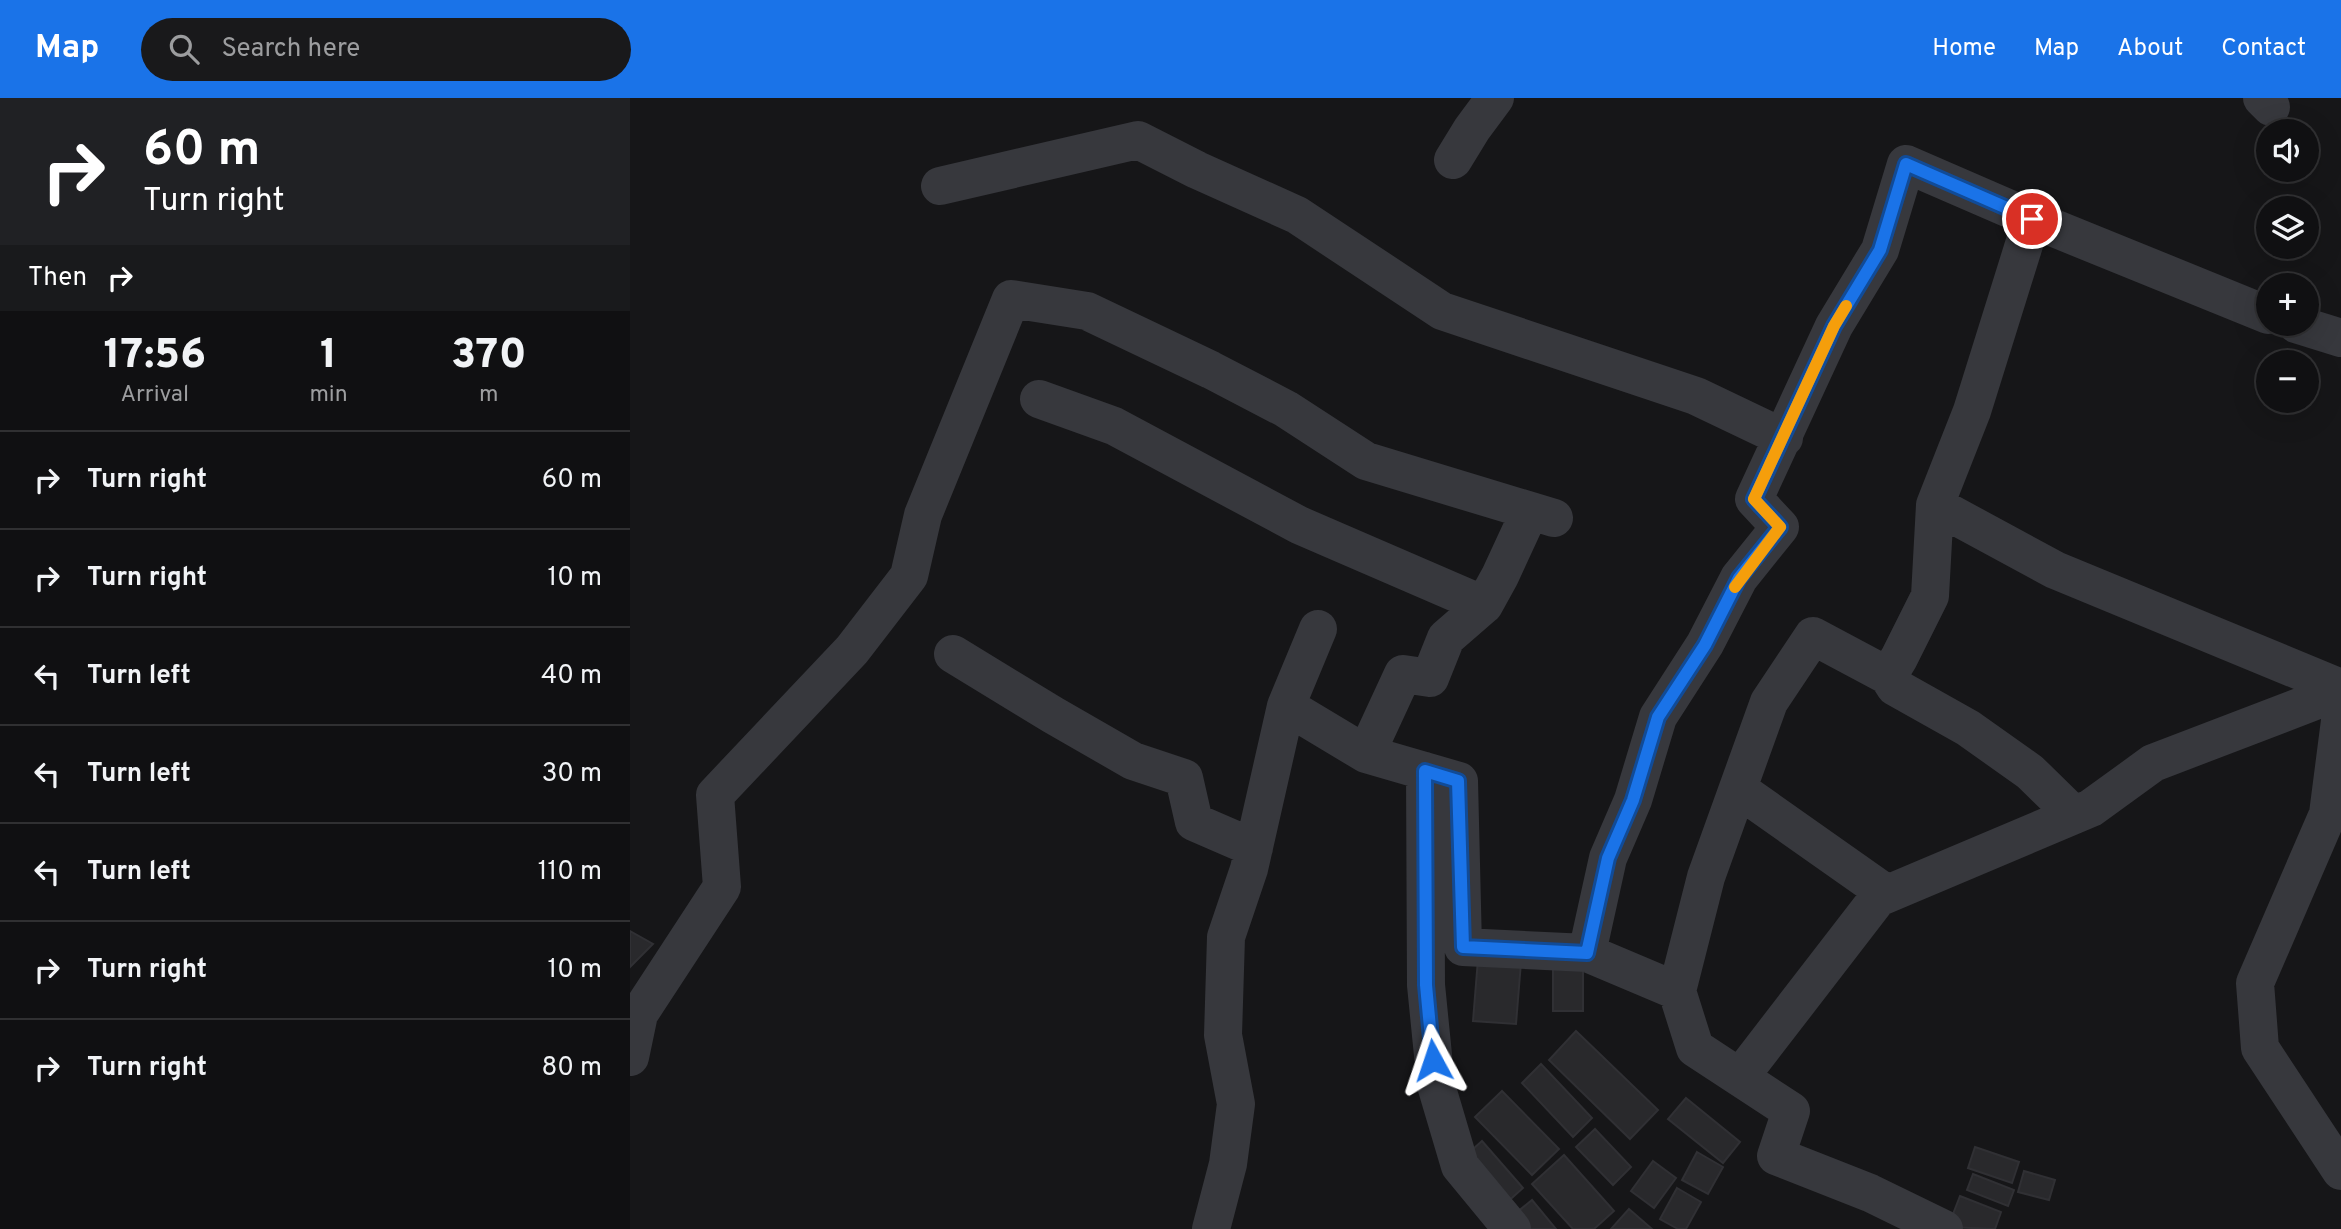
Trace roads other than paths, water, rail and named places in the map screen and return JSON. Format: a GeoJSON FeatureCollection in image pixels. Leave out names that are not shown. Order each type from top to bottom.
{"type":"FeatureCollection","features":[{"type":"Feature","properties":{"kind":"street"},"geometry":{"type":"LineString","coordinates":[[1453,160],[1472,128],[1495,98]]}},
{"type":"Feature","properties":{"kind":"street"},"geometry":{"type":"LineString","coordinates":[[940,186],[1138,140],[1297,215],[1442,310],[1696,396],[1784,438]]}},
{"type":"Feature","properties":{"kind":"street"},"geometry":{"type":"LineString","coordinates":[[1587,953],[1608,858],[1633,800],[1658,717],[1705,645],[1739,578],[1780,527],[1754,499],[1834,326],[1880,250],[1906,164],[2032,219],[2256,310]]}},
{"type":"Feature","properties":{"kind":"street"},"geometry":{"type":"LineString","coordinates":[[1888,676],[1930,596],[1935,505],[1972,411],[2032,219]]}},
{"type":"Feature","properties":{"kind":"street"},"geometry":{"type":"LineString","coordinates":[[630,1057],[639,1014],[722,887],[715,794],[852,650],[909,576],[923,515],[1012,299],[1087,311],[1286,409],[1366,461],[1542,515],[1483,605],[1446,638],[1430,678],[1403,674],[1366,754]]}},
{"type":"Feature","properties":{"kind":"street"},"geometry":{"type":"LineString","coordinates":[[2319,331],[2341,338]]}},
{"type":"Feature","properties":{"kind":"street"},"geometry":{"type":"LineString","coordinates":[[1039,399],[1114,426],[1299,525],[1483,605]]}},
{"type":"Feature","properties":{"kind":"street"},"geometry":{"type":"LineString","coordinates":[[1935,505],[2055,570],[2341,690]]}},
{"type":"Feature","properties":{"kind":"street"},"geometry":{"type":"LineString","coordinates":[[1211,1229],[1228,1164],[1236,1104],[1223,1035],[1227,937],[1254,848],[1286,706],[1318,629]]}},
{"type":"Feature","properties":{"kind":"street"},"geometry":{"type":"LineString","coordinates":[[1944,1229],[1870,1193],[1776,1156],[1791,1111],[1695,1048],[1677,991],[1706,877],[1769,702],[1813,636],[1888,676],[1895,687],[1968,729],[2030,772],[2074,815]]}},
{"type":"Feature","properties":{"kind":"street"},"geometry":{"type":"LineString","coordinates":[[953,654],[1133,761],[1184,778],[1194,822],[1254,848]]}},
{"type":"Feature","properties":{"kind":"street"},"geometry":{"type":"LineString","coordinates":[[1740,1077],[1878,898],[2091,808],[2153,763],[2341,690]]}},
{"type":"Feature","properties":{"kind":"street"},"geometry":{"type":"LineString","coordinates":[[1286,706],[1366,754],[1458,781],[1463,947],[1587,953],[1677,991]]}},
{"type":"Feature","properties":{"kind":"street"},"geometry":{"type":"LineString","coordinates":[[2341,713],[2328,814],[2255,983],[2260,1048],[2341,1171]]}},
{"type":"Feature","properties":{"kind":"street"},"geometry":{"type":"LineString","coordinates":[[1425,771],[1426,985],[1436,1085],[1460,1166],[1512,1229]]}},
{"type":"Feature","properties":{"kind":"street"},"geometry":{"type":"LineString","coordinates":[[1738,789],[1887,894]]}}]}
